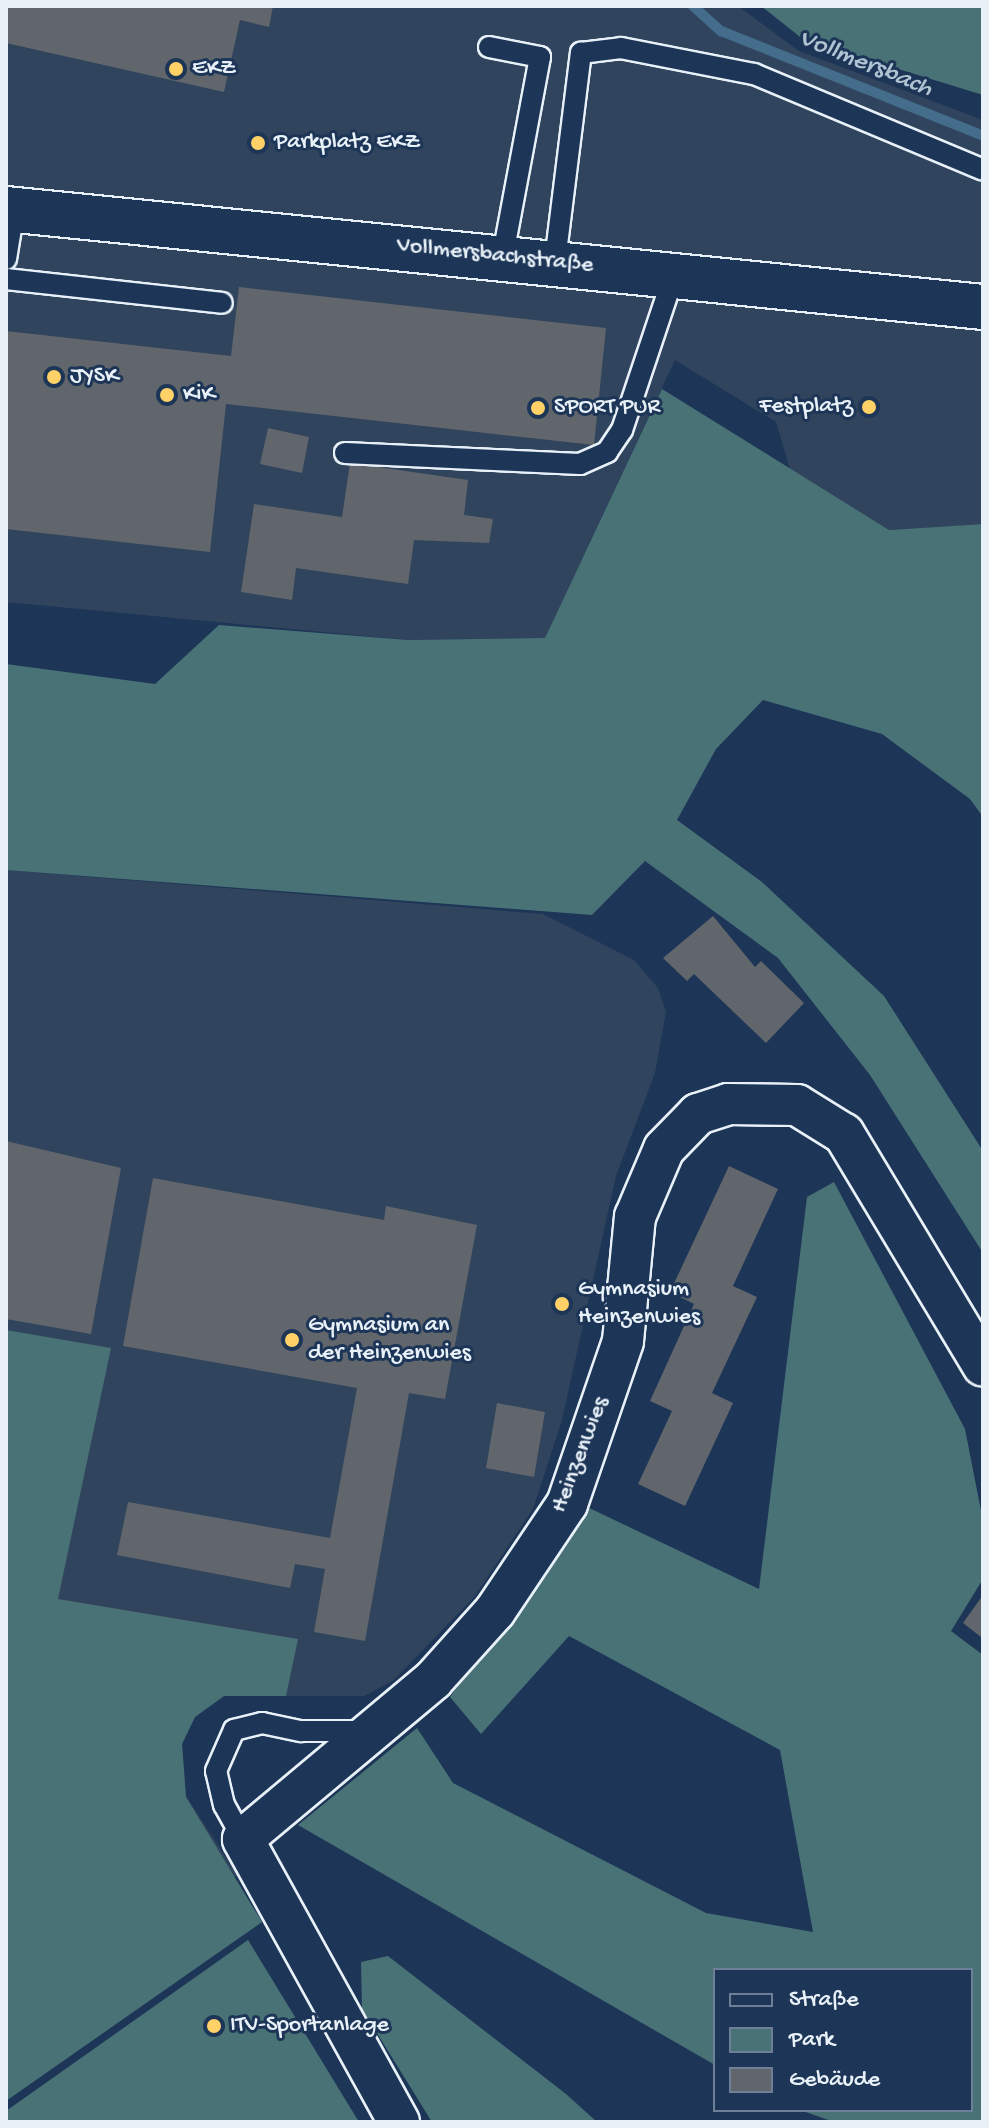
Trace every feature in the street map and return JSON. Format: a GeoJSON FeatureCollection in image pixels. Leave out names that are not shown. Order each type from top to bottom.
{"type":"FeatureCollection","features":[{"type":"Feature","properties":{"kind":"main road","name":"Vollmersbachstraße"},"geometry":{"type":"LineString","coordinates":[[10,209],[503,255],[983,307]]}},
{"type":"Feature","properties":{"kind":"street","name":"Heinzenwies"},"geometry":{"type":"LineString","coordinates":[[243,1839],[367,1731],[433,1680],[495,1611],[567,1504],[623,1341],[635,1217],[664,1149],[698,1114],[728,1104],[797,1105],[844,1134],[983,1365]]}},
{"type":"Feature","properties":{"kind":"street"},"geometry":{"type":"LineString","coordinates":[[243,1839],[399,2122]]}},
{"type":"Feature","properties":{"kind":"lane"},"geometry":{"type":"LineString","coordinates":[[489,47],[540,57],[503,255]]}},
{"type":"Feature","properties":{"kind":"lane"},"geometry":{"type":"LineString","coordinates":[[555,261],[581,53],[621,48],[754,74],[983,170]]}},
{"type":"Feature","properties":{"kind":"lane"},"geometry":{"type":"LineString","coordinates":[[6,259],[10,209]]}},
{"type":"Feature","properties":{"kind":"lane"},"geometry":{"type":"LineString","coordinates":[[345,453],[580,464],[607,452],[622,430],[674,275]]}},
{"type":"Feature","properties":{"kind":"lane"},"geometry":{"type":"LineString","coordinates":[[6,279],[222,303]]}},
{"type":"Feature","properties":{"kind":"lane"},"geometry":{"type":"LineString","coordinates":[[243,1839],[224,1805],[216,1771],[234,1730],[262,1723],[301,1731],[367,1731]]}},
{"type":"Feature","properties":{"kind":"shaded area"},"geometry":{"type":"Polygon","coordinates":[[[6,6],[738,6],[799,51],[983,120],[983,524],[889,530],[790,469],[776,422],[675,360],[545,638],[408,640],[6,602],[6,6]]]}},
{"type":"Feature","properties":{"kind":"shaded area","name":"Gymnasium an der Heinzenwies"},"geometry":{"type":"Polygon","coordinates":[[[6,870],[543,914],[634,960],[658,988],[666,1012],[655,1073],[616,1176],[562,1420],[533,1509],[475,1596],[394,1680],[364,1696],[224,1696],[195,1717],[182,1744],[186,1796],[238,1876],[6,1917],[6,870]]]}},
{"type":"Feature","properties":{"kind":"green space"},"geometry":{"type":"Polygon","coordinates":[[[761,6],[983,6],[983,95],[804,40],[761,6]]]}},
{"type":"Feature","properties":{"kind":"green space"},"geometry":{"type":"Polygon","coordinates":[[[662,389],[889,530],[983,524],[983,817],[970,799],[882,734],[763,700],[716,749],[677,820],[762,882],[884,996],[983,1151],[983,1253],[870,1075],[778,958],[645,861],[592,915],[6,870],[6,664],[155,684],[219,625],[408,640],[545,638],[662,389]]]}},
{"type":"Feature","properties":{"kind":"green space"},"geometry":{"type":"Polygon","coordinates":[[[834,1182],[965,1429],[983,1521],[983,1579],[951,1631],[983,1655],[983,2122],[834,2122],[806,2112],[973,2112],[973,1968],[713,1968],[713,2064],[298,1825],[417,1728],[453,1783],[706,1913],[813,1932],[780,1750],[569,1636],[481,1734],[450,1697],[583,1505],[759,1589],[807,1197],[834,1182]]]}},
{"type":"Feature","properties":{"kind":"green space"},"geometry":{"type":"Polygon","coordinates":[[[6,1330],[111,1348],[58,1599],[298,1639],[286,1696],[224,1696],[195,1717],[182,1744],[186,1797],[262,1922],[6,2101],[6,1330]]]}},
{"type":"Feature","properties":{"kind":"green space","name":"ITV-Sportanlage"},"geometry":{"type":"Polygon","coordinates":[[[248,1940],[359,2122],[6,2122],[6,2111],[248,1940]]]}},
{"type":"Feature","properties":{"kind":"green space"},"geometry":{"type":"Polygon","coordinates":[[[388,1956],[566,2094],[597,2122],[432,2122],[362,2009],[361,1962],[388,1956]]]}},
{"type":"Feature","properties":{"kind":"building","name":"EKZ"},"geometry":{"type":"Polygon","coordinates":[[[6,6],[273,6],[269,27],[240,20],[224,92],[6,43],[6,6]]]}},
{"type":"Feature","properties":{"kind":"building"},"geometry":{"type":"Polygon","coordinates":[[[239,287],[606,328],[594,445],[226,404],[210,552],[6,529],[6,331],[231,356],[239,287]]]}},
{"type":"Feature","properties":{"kind":"building"},"geometry":{"type":"Polygon","coordinates":[[[268,428],[309,437],[302,473],[260,464],[268,428]]]}},
{"type":"Feature","properties":{"kind":"building"},"geometry":{"type":"Polygon","coordinates":[[[350,463],[468,480],[464,515],[493,519],[489,543],[414,540],[408,584],[296,568],[292,600],[241,592],[254,504],[342,517],[350,463]]]}},
{"type":"Feature","properties":{"kind":"building"},"geometry":{"type":"Polygon","coordinates":[[[713,916],[755,967],[761,961],[804,1003],[766,1043],[694,974],[687,981],[663,958],[713,916]]]}},
{"type":"Feature","properties":{"kind":"building"},"geometry":{"type":"Polygon","coordinates":[[[6,1141],[121,1168],[91,1334],[6,1319],[6,1141]]]}},
{"type":"Feature","properties":{"kind":"building"},"geometry":{"type":"Polygon","coordinates":[[[729,1166],[778,1189],[733,1286],[757,1297],[712,1393],[733,1403],[685,1506],[638,1484],[672,1411],[650,1401],[694,1304],[670,1292],[729,1166]]]}},
{"type":"Feature","properties":{"kind":"building","name":"Gymnasium an der Heinzenwies"},"geometry":{"type":"Polygon","coordinates":[[[153,1178],[384,1220],[386,1206],[477,1225],[445,1399],[409,1393],[365,1641],[314,1632],[325,1569],[295,1564],[290,1588],[117,1555],[128,1502],[330,1538],[357,1388],[123,1346],[153,1178]]]}},
{"type":"Feature","properties":{"kind":"building"},"geometry":{"type":"Polygon","coordinates":[[[497,1403],[545,1412],[534,1477],[486,1468],[497,1403]]]}},
{"type":"Feature","properties":{"kind":"building"},"geometry":{"type":"Polygon","coordinates":[[[983,1595],[983,1634],[981,1637],[963,1623],[983,1595]]]}},
{"type":"Feature","properties":{"kind":"waterway","name":"Vollmersbach"},"geometry":{"type":"LineString","coordinates":[[693,6],[721,31],[983,136]]}},
{"type":"Feature","properties":{"kind":"place","name":"EKZ"},"geometry":{"type":"Point","coordinates":[176,69]}},
{"type":"Feature","properties":{"kind":"place","name":"Parkplatz EKZ"},"geometry":{"type":"Point","coordinates":[258,143]}},
{"type":"Feature","properties":{"kind":"place","name":"JYSK"},"geometry":{"type":"Point","coordinates":[54,377]}},
{"type":"Feature","properties":{"kind":"place","name":"KiK"},"geometry":{"type":"Point","coordinates":[167,395]}},
{"type":"Feature","properties":{"kind":"place","name":"Festplatz"},"geometry":{"type":"Point","coordinates":[869,407]}},
{"type":"Feature","properties":{"kind":"place","name":"SPORT PUR"},"geometry":{"type":"Point","coordinates":[538,408]}},
{"type":"Feature","properties":{"kind":"place","name":"Gymnasium Heinzenwies"},"geometry":{"type":"Point","coordinates":[562,1304]}},
{"type":"Feature","properties":{"kind":"place","name":"Gymnasium an der Heinzenwies"},"geometry":{"type":"Point","coordinates":[292,1340]}},
{"type":"Feature","properties":{"kind":"place","name":"ITV-Sportanlage"},"geometry":{"type":"Point","coordinates":[214,2026]}}]}
